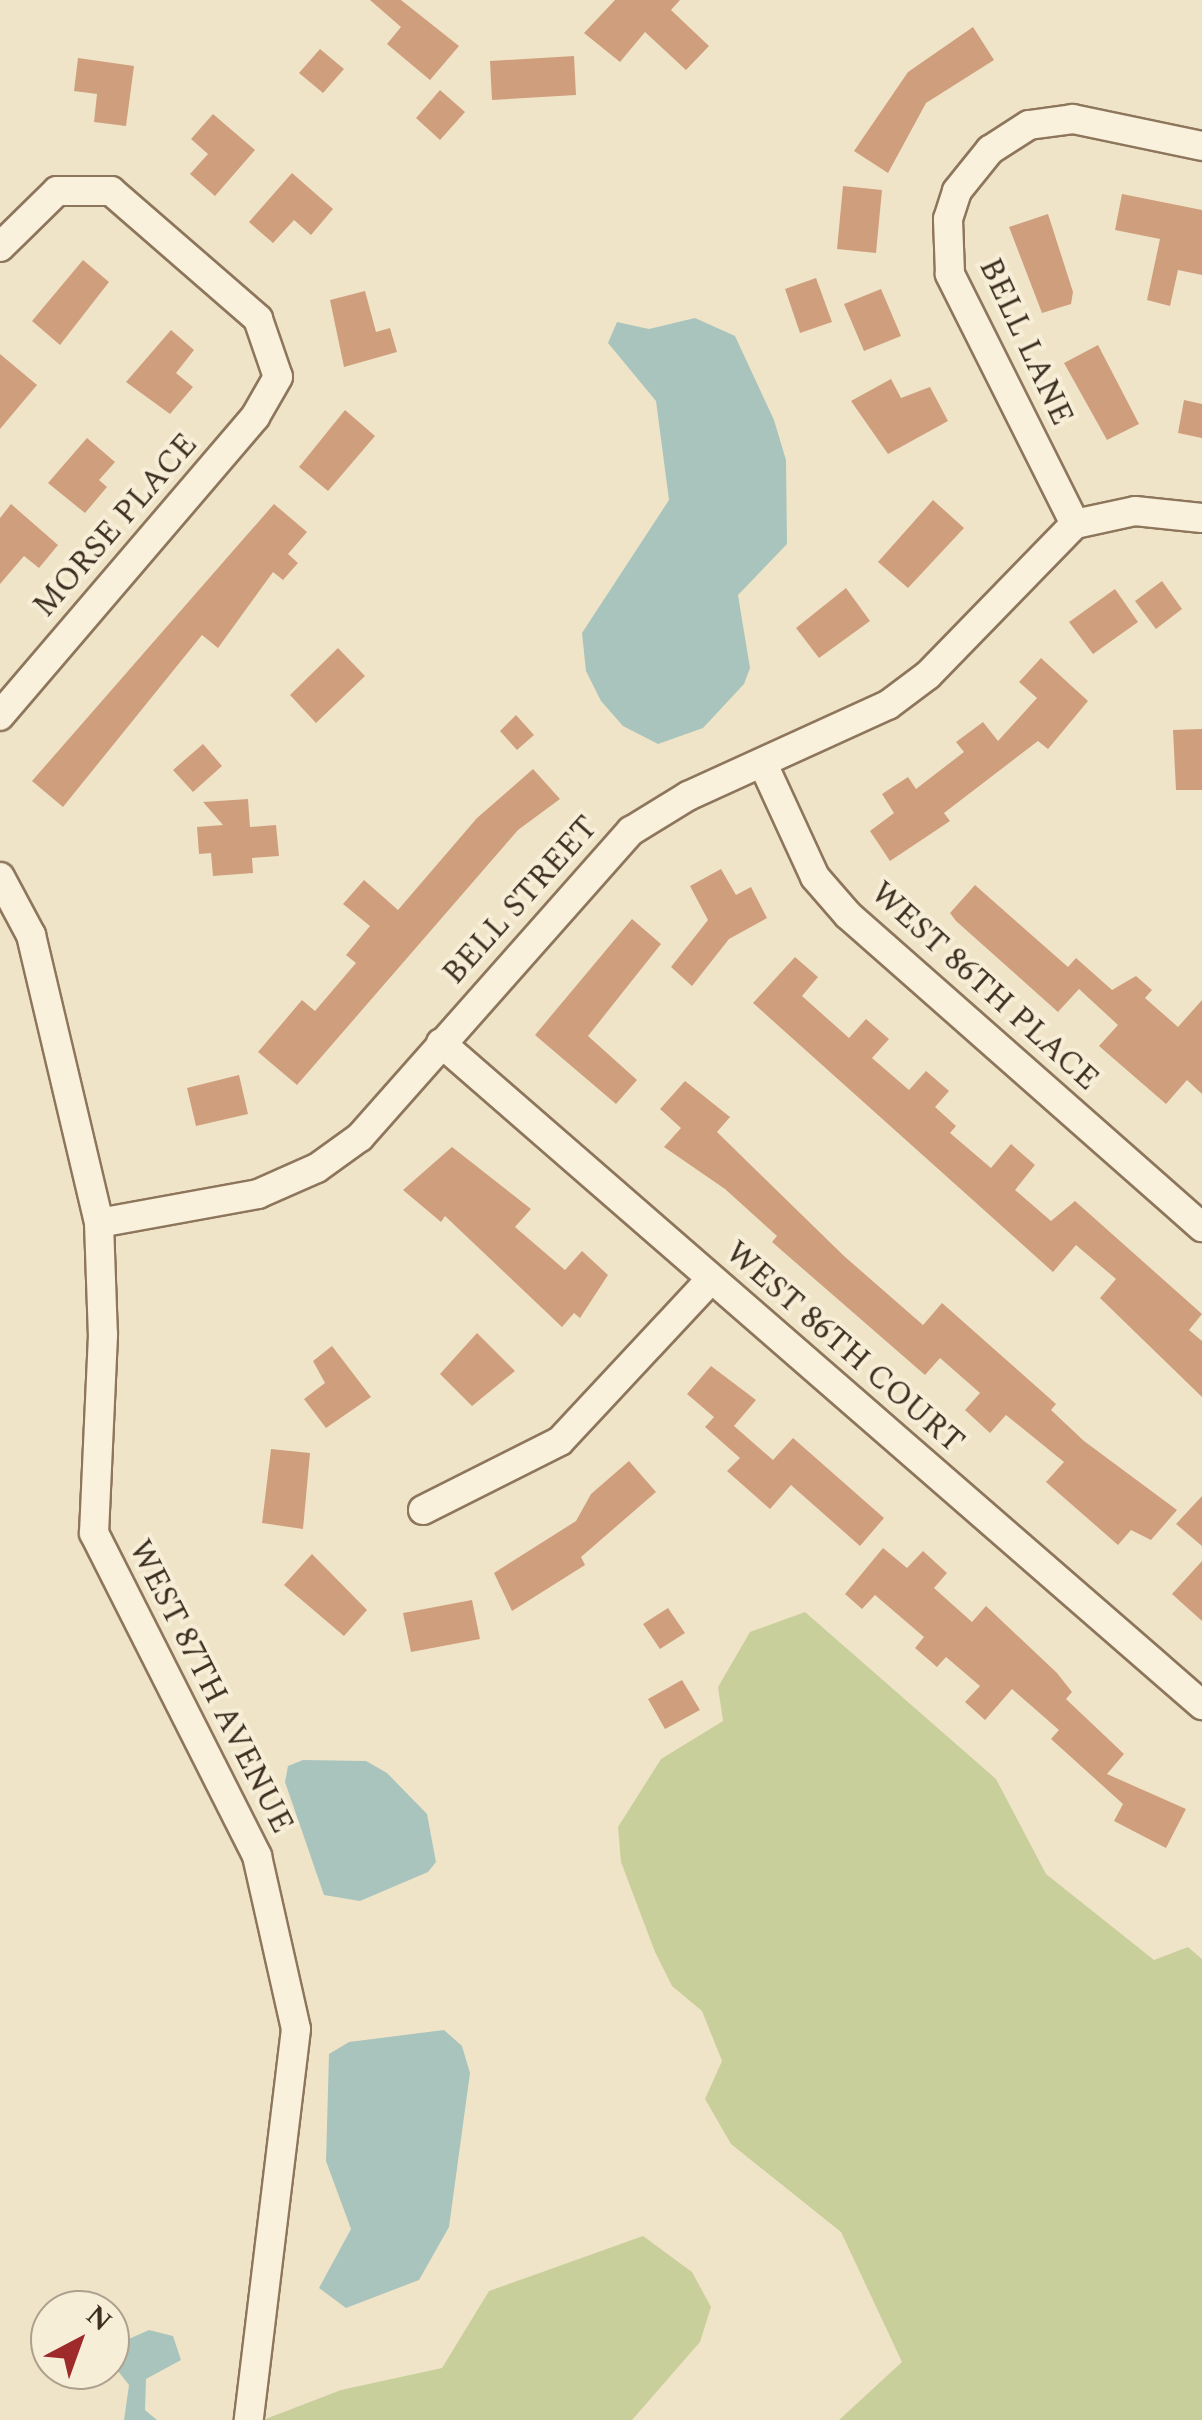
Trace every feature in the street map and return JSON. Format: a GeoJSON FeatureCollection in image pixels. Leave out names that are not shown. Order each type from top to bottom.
{"type":"FeatureCollection","features":[{"type":"Feature","properties":{"kind":"street","name":"BELL LANE"},"geometry":{"type":"LineString","coordinates":[[1075,524],[950,274],[948,219],[957,191],[1000,140],[1028,125],[1073,119],[1202,146]]}},
{"type":"Feature","properties":{"kind":"street","name":"MORSE PLACE"},"geometry":{"type":"LineString","coordinates":[[0,247],[57,192],[112,190],[258,319],[278,376],[255,417],[0,716]]}},
{"type":"Feature","properties":{"kind":"street"},"geometry":{"type":"LineString","coordinates":[[1075,524],[1135,511],[1202,518]]}},
{"type":"Feature","properties":{"kind":"street","name":"BELL STREET"},"geometry":{"type":"LineString","coordinates":[[99,1223],[258,1194],[317,1168],[360,1136],[631,831],[688,796],[845,729],[928,675],[1075,524]]}},
{"type":"Feature","properties":{"kind":"street","name":"WEST 86TH PLACE"},"geometry":{"type":"LineString","coordinates":[[764,766],[815,877],[848,915],[1202,1228]]}},
{"type":"Feature","properties":{"kind":"street","name":"WEST 87TH AVENUE"},"geometry":{"type":"LineString","coordinates":[[0,877],[31,934],[99,1223],[104,1335],[94,1533],[257,1856],[296,2028],[249,2420]]}},
{"type":"Feature","properties":{"kind":"street","name":"WEST 86TH COURT"},"geometry":{"type":"LineString","coordinates":[[441,1043],[1202,1705]]}},
{"type":"Feature","properties":{"kind":"street"},"geometry":{"type":"LineString","coordinates":[[423,1510],[560,1441],[710,1279]]}},
{"type":"Feature","properties":{"kind":"green space"},"geometry":{"type":"Polygon","coordinates":[[[805,1612],[996,1779],[1046,1874],[1154,1960],[1188,1947],[1202,1959],[1202,2420],[839,2420],[902,2362],[841,2232],[731,2144],[705,2099],[722,2061],[702,2011],[672,1986],[655,1952],[621,1862],[618,1827],[661,1759],[723,1721],[718,1687],[750,1632],[805,1612]]]}},
{"type":"Feature","properties":{"kind":"green space"},"geometry":{"type":"Polygon","coordinates":[[[643,2236],[692,2272],[711,2307],[700,2342],[632,2420],[263,2420],[341,2390],[442,2368],[489,2291],[643,2236]]]}},
{"type":"Feature","properties":{"kind":"water"},"geometry":{"type":"Polygon","coordinates":[[[695,318],[735,336],[774,420],[786,460],[787,544],[738,595],[750,668],[744,684],[703,728],[658,744],[623,726],[601,701],[586,671],[582,633],[669,500],[656,401],[608,343],[617,322],[649,329],[695,318]]]}},
{"type":"Feature","properties":{"kind":"water"},"geometry":{"type":"Polygon","coordinates":[[[303,1760],[366,1761],[387,1773],[427,1814],[436,1862],[428,1872],[360,1901],[324,1895],[285,1782],[288,1766],[303,1760]]]}},
{"type":"Feature","properties":{"kind":"water"},"geometry":{"type":"Polygon","coordinates":[[[444,2030],[462,2046],[470,2073],[449,2227],[419,2280],[346,2308],[319,2288],[351,2229],[326,2161],[329,2054],[349,2042],[444,2030]]]}},
{"type":"Feature","properties":{"kind":"water"},"geometry":{"type":"Polygon","coordinates":[[[149,2330],[173,2336],[181,2360],[146,2379],[145,2410],[157,2420],[124,2420],[130,2390],[130,2338],[149,2330]]]}},
{"type":"Feature","properties":{"kind":"building"},"geometry":{"type":"Polygon","coordinates":[[[370,0],[401,0],[459,46],[430,80],[387,44],[401,27],[370,0]]]}},
{"type":"Feature","properties":{"kind":"building"},"geometry":{"type":"Polygon","coordinates":[[[615,0],[680,0],[671,10],[709,46],[686,70],[645,32],[620,62],[584,33],[615,0]]]}},
{"type":"Feature","properties":{"kind":"building"},"geometry":{"type":"Polygon","coordinates":[[[973,27],[994,60],[926,103],[888,173],[854,151],[908,72],[973,27]]]}},
{"type":"Feature","properties":{"kind":"building"},"geometry":{"type":"Polygon","coordinates":[[[320,49],[344,69],[323,93],[299,73],[320,49]]]}},
{"type":"Feature","properties":{"kind":"building"},"geometry":{"type":"Polygon","coordinates":[[[574,56],[576,95],[492,100],[490,61],[574,56]]]}},
{"type":"Feature","properties":{"kind":"building"},"geometry":{"type":"Polygon","coordinates":[[[78,58],[134,66],[126,126],[94,122],[97,94],[74,91],[78,58]]]}},
{"type":"Feature","properties":{"kind":"building"},"geometry":{"type":"Polygon","coordinates":[[[440,90],[465,112],[440,140],[416,118],[440,90]]]}},
{"type":"Feature","properties":{"kind":"building"},"geometry":{"type":"Polygon","coordinates":[[[213,114],[255,150],[215,196],[190,174],[208,154],[191,139],[213,114]]]}},
{"type":"Feature","properties":{"kind":"building"},"geometry":{"type":"Polygon","coordinates":[[[292,173],[333,209],[311,235],[294,220],[273,243],[249,222],[292,173]]]}},
{"type":"Feature","properties":{"kind":"building"},"geometry":{"type":"Polygon","coordinates":[[[843,186],[882,190],[876,253],[837,249],[843,186]]]}},
{"type":"Feature","properties":{"kind":"building"},"geometry":{"type":"Polygon","coordinates":[[[1122,194],[1202,210],[1202,275],[1178,270],[1170,306],[1147,300],[1160,239],[1115,230],[1122,194]]]}},
{"type":"Feature","properties":{"kind":"building"},"geometry":{"type":"Polygon","coordinates":[[[1048,214],[1073,292],[1071,304],[1042,313],[1009,227],[1048,214]]]}},
{"type":"Feature","properties":{"kind":"building"},"geometry":{"type":"Polygon","coordinates":[[[83,260],[109,282],[60,345],[32,321],[83,260]]]}},
{"type":"Feature","properties":{"kind":"building"},"geometry":{"type":"Polygon","coordinates":[[[816,278],[832,322],[800,333],[785,289],[816,278]]]}},
{"type":"Feature","properties":{"kind":"building"},"geometry":{"type":"Polygon","coordinates":[[[881,289],[901,336],[864,351],[844,304],[881,289]]]}},
{"type":"Feature","properties":{"kind":"building"},"geometry":{"type":"Polygon","coordinates":[[[365,291],[376,332],[390,328],[397,352],[344,367],[330,300],[365,291]]]}},
{"type":"Feature","properties":{"kind":"building"},"geometry":{"type":"Polygon","coordinates":[[[171,330],[194,350],[176,373],[193,387],[170,414],[126,382],[171,330]]]}},
{"type":"Feature","properties":{"kind":"building"},"geometry":{"type":"Polygon","coordinates":[[[1098,345],[1139,424],[1107,440],[1064,363],[1098,345]]]}},
{"type":"Feature","properties":{"kind":"building"},"geometry":{"type":"Polygon","coordinates":[[[0,354],[37,385],[0,429],[0,354]]]}},
{"type":"Feature","properties":{"kind":"building"},"geometry":{"type":"Polygon","coordinates":[[[891,379],[901,398],[930,387],[948,421],[888,454],[851,401],[891,379]]]}},
{"type":"Feature","properties":{"kind":"building"},"geometry":{"type":"Polygon","coordinates":[[[1184,400],[1202,404],[1202,438],[1178,433],[1184,400]]]}},
{"type":"Feature","properties":{"kind":"building"},"geometry":{"type":"Polygon","coordinates":[[[345,410],[375,436],[328,491],[299,467],[345,410]]]}},
{"type":"Feature","properties":{"kind":"building"},"geometry":{"type":"Polygon","coordinates":[[[87,438],[115,462],[99,480],[107,487],[85,513],[48,483],[87,438]]]}},
{"type":"Feature","properties":{"kind":"building"},"geometry":{"type":"Polygon","coordinates":[[[933,500],[964,528],[908,588],[878,562],[933,500]]]}},
{"type":"Feature","properties":{"kind":"building"},"geometry":{"type":"Polygon","coordinates":[[[11,504],[58,545],[39,568],[24,556],[0,584],[0,518],[11,504]]]}},
{"type":"Feature","properties":{"kind":"building"},"geometry":{"type":"Polygon","coordinates":[[[274,504],[307,532],[288,554],[298,563],[283,580],[273,572],[218,648],[202,635],[63,807],[32,781],[274,504]]]}},
{"type":"Feature","properties":{"kind":"building"},"geometry":{"type":"Polygon","coordinates":[[[1162,581],[1182,609],[1156,629],[1135,601],[1162,581]]]}},
{"type":"Feature","properties":{"kind":"building"},"geometry":{"type":"Polygon","coordinates":[[[846,588],[870,621],[819,658],[796,628],[846,588]]]}},
{"type":"Feature","properties":{"kind":"building"},"geometry":{"type":"Polygon","coordinates":[[[1115,589],[1138,622],[1093,654],[1069,622],[1115,589]]]}},
{"type":"Feature","properties":{"kind":"building"},"geometry":{"type":"Polygon","coordinates":[[[338,648],[365,676],[316,723],[290,695],[338,648]]]}},
{"type":"Feature","properties":{"kind":"building"},"geometry":{"type":"Polygon","coordinates":[[[1041,658],[1088,701],[1048,749],[1038,741],[944,813],[950,821],[890,861],[870,831],[894,813],[882,794],[908,777],[916,789],[964,752],[956,742],[983,722],[998,741],[1037,698],[1019,682],[1041,658]]]}},
{"type":"Feature","properties":{"kind":"building"},"geometry":{"type":"Polygon","coordinates":[[[516,715],[534,735],[517,750],[500,731],[516,715]]]}},
{"type":"Feature","properties":{"kind":"building"},"geometry":{"type":"Polygon","coordinates":[[[1202,729],[1202,790],[1176,790],[1173,730],[1202,729]]]}},
{"type":"Feature","properties":{"kind":"building"},"geometry":{"type":"Polygon","coordinates":[[[203,744],[222,766],[193,792],[173,770],[203,744]]]}},
{"type":"Feature","properties":{"kind":"building"},"geometry":{"type":"Polygon","coordinates":[[[533,769],[560,799],[518,830],[297,1085],[258,1052],[302,1000],[315,1011],[356,963],[346,955],[370,926],[343,904],[364,880],[398,910],[477,818],[533,769]]]}},
{"type":"Feature","properties":{"kind":"building"},"geometry":{"type":"Polygon","coordinates":[[[248,799],[250,827],[276,825],[279,856],[252,858],[253,873],[213,876],[211,853],[199,854],[197,827],[223,825],[203,802],[248,799]]]}},
{"type":"Feature","properties":{"kind":"building"},"geometry":{"type":"Polygon","coordinates":[[[721,869],[736,895],[751,887],[767,918],[729,939],[692,986],[671,967],[708,920],[690,886],[721,869]]]}},
{"type":"Feature","properties":{"kind":"building"},"geometry":{"type":"Polygon","coordinates":[[[975,885],[1068,967],[1076,958],[1112,990],[1136,976],[1152,990],[1145,998],[1178,1027],[1202,1000],[1202,1094],[1187,1080],[1166,1104],[1099,1046],[1118,1025],[1079,989],[1058,1012],[956,921],[950,913],[975,885]]]}},
{"type":"Feature","properties":{"kind":"building"},"geometry":{"type":"Polygon","coordinates":[[[632,919],[661,944],[588,1036],[637,1080],[616,1104],[535,1035],[632,919]]]}},
{"type":"Feature","properties":{"kind":"building"},"geometry":{"type":"Polygon","coordinates":[[[795,957],[818,977],[802,996],[849,1038],[866,1019],[889,1039],[872,1058],[909,1090],[926,1071],[949,1091],[935,1107],[956,1126],[950,1133],[991,1168],[1011,1144],[1035,1165],[1015,1190],[1051,1221],[1075,1201],[1202,1314],[1189,1330],[1202,1341],[1202,1397],[1100,1298],[1116,1279],[1076,1245],[1053,1272],[753,1003],[795,957]]]}},
{"type":"Feature","properties":{"kind":"building"},"geometry":{"type":"Polygon","coordinates":[[[239,1075],[248,1114],[196,1126],[187,1088],[239,1075]]]}},
{"type":"Feature","properties":{"kind":"building"},"geometry":{"type":"Polygon","coordinates":[[[685,1081],[730,1117],[717,1132],[844,1256],[923,1325],[942,1303],[1056,1404],[1051,1410],[1084,1441],[1177,1510],[1151,1540],[1131,1530],[1118,1545],[1046,1482],[1064,1462],[1006,1415],[990,1433],[965,1410],[980,1393],[940,1358],[925,1375],[772,1242],[777,1236],[725,1189],[664,1147],[681,1128],[660,1109],[685,1081]]]}},
{"type":"Feature","properties":{"kind":"building"},"geometry":{"type":"Polygon","coordinates":[[[452,1147],[531,1209],[515,1227],[565,1270],[582,1251],[608,1275],[580,1318],[574,1313],[562,1327],[445,1216],[441,1222],[403,1190],[452,1147]]]}},
{"type":"Feature","properties":{"kind":"building"},"geometry":{"type":"Polygon","coordinates":[[[477,1333],[515,1371],[472,1406],[440,1374],[477,1333]]]}},
{"type":"Feature","properties":{"kind":"building"},"geometry":{"type":"Polygon","coordinates":[[[332,1346],[371,1397],[326,1428],[304,1399],[325,1383],[313,1361],[332,1346]]]}},
{"type":"Feature","properties":{"kind":"building"},"geometry":{"type":"Polygon","coordinates":[[[711,1366],[756,1400],[734,1426],[773,1460],[793,1438],[884,1518],[860,1546],[791,1485],[770,1509],[727,1471],[740,1458],[705,1427],[714,1417],[687,1394],[711,1366]]]}},
{"type":"Feature","properties":{"kind":"building"},"geometry":{"type":"Polygon","coordinates":[[[271,1449],[310,1453],[303,1529],[262,1523],[271,1449]]]}},
{"type":"Feature","properties":{"kind":"building"},"geometry":{"type":"Polygon","coordinates":[[[629,1461],[656,1492],[581,1557],[585,1565],[512,1611],[494,1573],[576,1521],[591,1494],[629,1461]]]}},
{"type":"Feature","properties":{"kind":"building"},"geometry":{"type":"Polygon","coordinates":[[[1202,1496],[1202,1546],[1176,1524],[1202,1496]]]}},
{"type":"Feature","properties":{"kind":"building"},"geometry":{"type":"Polygon","coordinates":[[[883,1548],[907,1568],[923,1551],[947,1573],[934,1588],[972,1622],[986,1606],[1057,1673],[1072,1692],[1066,1699],[1124,1754],[1107,1774],[1186,1809],[1166,1848],[1114,1821],[1123,1804],[1051,1739],[1059,1730],[1012,1689],[985,1720],[965,1702],[980,1686],[946,1657],[937,1667],[915,1648],[924,1637],[875,1595],[862,1609],[845,1594],[883,1548]]]}},
{"type":"Feature","properties":{"kind":"building"},"geometry":{"type":"Polygon","coordinates":[[[312,1554],[367,1610],[344,1636],[284,1585],[312,1554]]]}},
{"type":"Feature","properties":{"kind":"building"},"geometry":{"type":"Polygon","coordinates":[[[1202,1561],[1202,1621],[1172,1594],[1202,1561]]]}},
{"type":"Feature","properties":{"kind":"building"},"geometry":{"type":"Polygon","coordinates":[[[472,1600],[480,1639],[411,1652],[403,1613],[472,1600]]]}},
{"type":"Feature","properties":{"kind":"building"},"geometry":{"type":"Polygon","coordinates":[[[668,1608],[685,1633],[660,1649],[643,1624],[668,1608]]]}},
{"type":"Feature","properties":{"kind":"building"},"geometry":{"type":"Polygon","coordinates":[[[682,1680],[700,1710],[665,1729],[648,1699],[682,1680]]]}}]}
